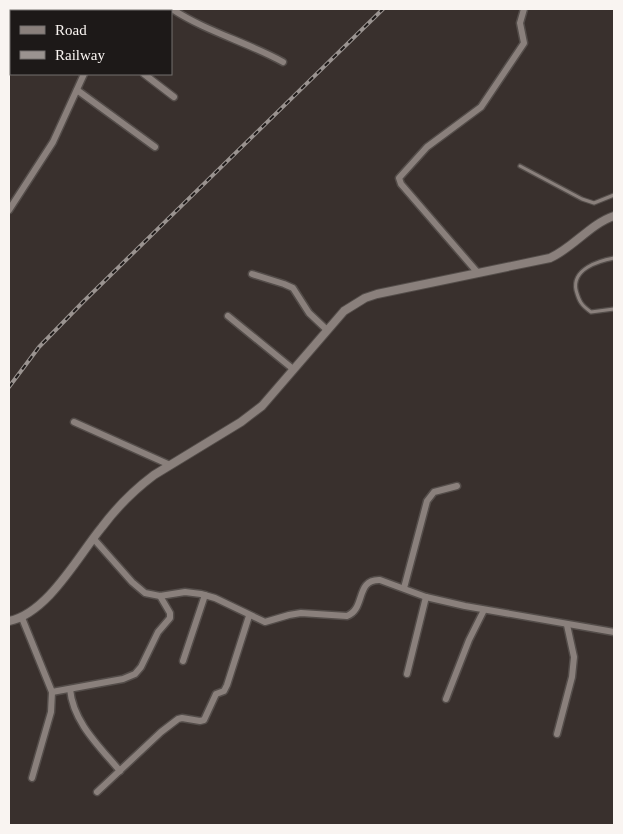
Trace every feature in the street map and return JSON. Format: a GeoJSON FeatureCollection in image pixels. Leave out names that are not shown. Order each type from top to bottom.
{"type":"FeatureCollection","features":[{"type":"Feature","properties":{"kind":"street"},"geometry":{"type":"LineString","coordinates":[[172,9],[207,29],[249,45],[283,62]]}},
{"type":"Feature","properties":{"kind":"street"},"geometry":{"type":"LineString","coordinates":[[478,273],[401,184],[399,178],[427,147],[483,105],[524,43],[520,23],[524,9]]}},
{"type":"Feature","properties":{"kind":"street"},"geometry":{"type":"LineString","coordinates":[[9,210],[53,142],[84,75]]}},
{"type":"Feature","properties":{"kind":"street"},"geometry":{"type":"LineString","coordinates":[[145,75],[174,97]]}},
{"type":"Feature","properties":{"kind":"street"},"geometry":{"type":"LineString","coordinates":[[77,90],[155,147]]}},
{"type":"Feature","properties":{"kind":"street"},"geometry":{"type":"LineString","coordinates":[[9,621],[22,618],[44,600],[117,508],[131,494],[154,475],[254,413],[268,400],[344,311],[364,298],[377,294],[550,258],[614,216]]}},
{"type":"Feature","properties":{"kind":"street"},"geometry":{"type":"LineString","coordinates":[[252,274],[293,288],[309,313],[327,330]]}},
{"type":"Feature","properties":{"kind":"street"},"geometry":{"type":"LineString","coordinates":[[228,316],[293,369]]}},
{"type":"Feature","properties":{"kind":"street"},"geometry":{"type":"LineString","coordinates":[[74,422],[170,465]]}},
{"type":"Feature","properties":{"kind":"street"},"geometry":{"type":"LineString","coordinates":[[404,588],[427,501],[434,492],[456,486]]}},
{"type":"Feature","properties":{"kind":"street"},"geometry":{"type":"LineString","coordinates":[[93,538],[137,587],[145,593],[160,596],[193,592],[215,598],[249,616],[265,622],[290,614],[301,613],[347,616],[357,608],[364,588],[370,581],[380,580],[426,597],[484,610],[567,625],[614,631]]}},
{"type":"Feature","properties":{"kind":"street"},"geometry":{"type":"LineString","coordinates":[[183,661],[205,595]]}},
{"type":"Feature","properties":{"kind":"street"},"geometry":{"type":"LineString","coordinates":[[52,692],[130,677],[138,671],[155,638],[170,618],[170,614],[160,596]]}},
{"type":"Feature","properties":{"kind":"street"},"geometry":{"type":"LineString","coordinates":[[407,674],[426,597]]}},
{"type":"Feature","properties":{"kind":"street"},"geometry":{"type":"LineString","coordinates":[[446,699],[469,640],[484,610]]}},
{"type":"Feature","properties":{"kind":"street"},"geometry":{"type":"LineString","coordinates":[[97,792],[178,719],[186,718],[200,722],[204,720],[216,694],[224,691],[227,685],[249,616]]}},
{"type":"Feature","properties":{"kind":"street"},"geometry":{"type":"LineString","coordinates":[[22,618],[52,692],[51,712],[32,778]]}},
{"type":"Feature","properties":{"kind":"street"},"geometry":{"type":"LineString","coordinates":[[557,734],[572,677],[574,657],[567,625]]}},
{"type":"Feature","properties":{"kind":"street"},"geometry":{"type":"LineString","coordinates":[[70,689],[75,713],[120,771]]}},
{"type":"Feature","properties":{"kind":"lane"},"geometry":{"type":"LineString","coordinates":[[520,166],[582,199],[594,203],[614,195]]}},
{"type":"Feature","properties":{"kind":"lane"},"geometry":{"type":"LineString","coordinates":[[614,258],[603,260],[582,271],[576,277],[575,283],[579,302],[591,312],[614,309]]}},
{"type":"Feature","properties":{"kind":"railway"},"geometry":{"type":"LineString","coordinates":[[9,387],[39,347],[83,302],[383,9]]}}]}
